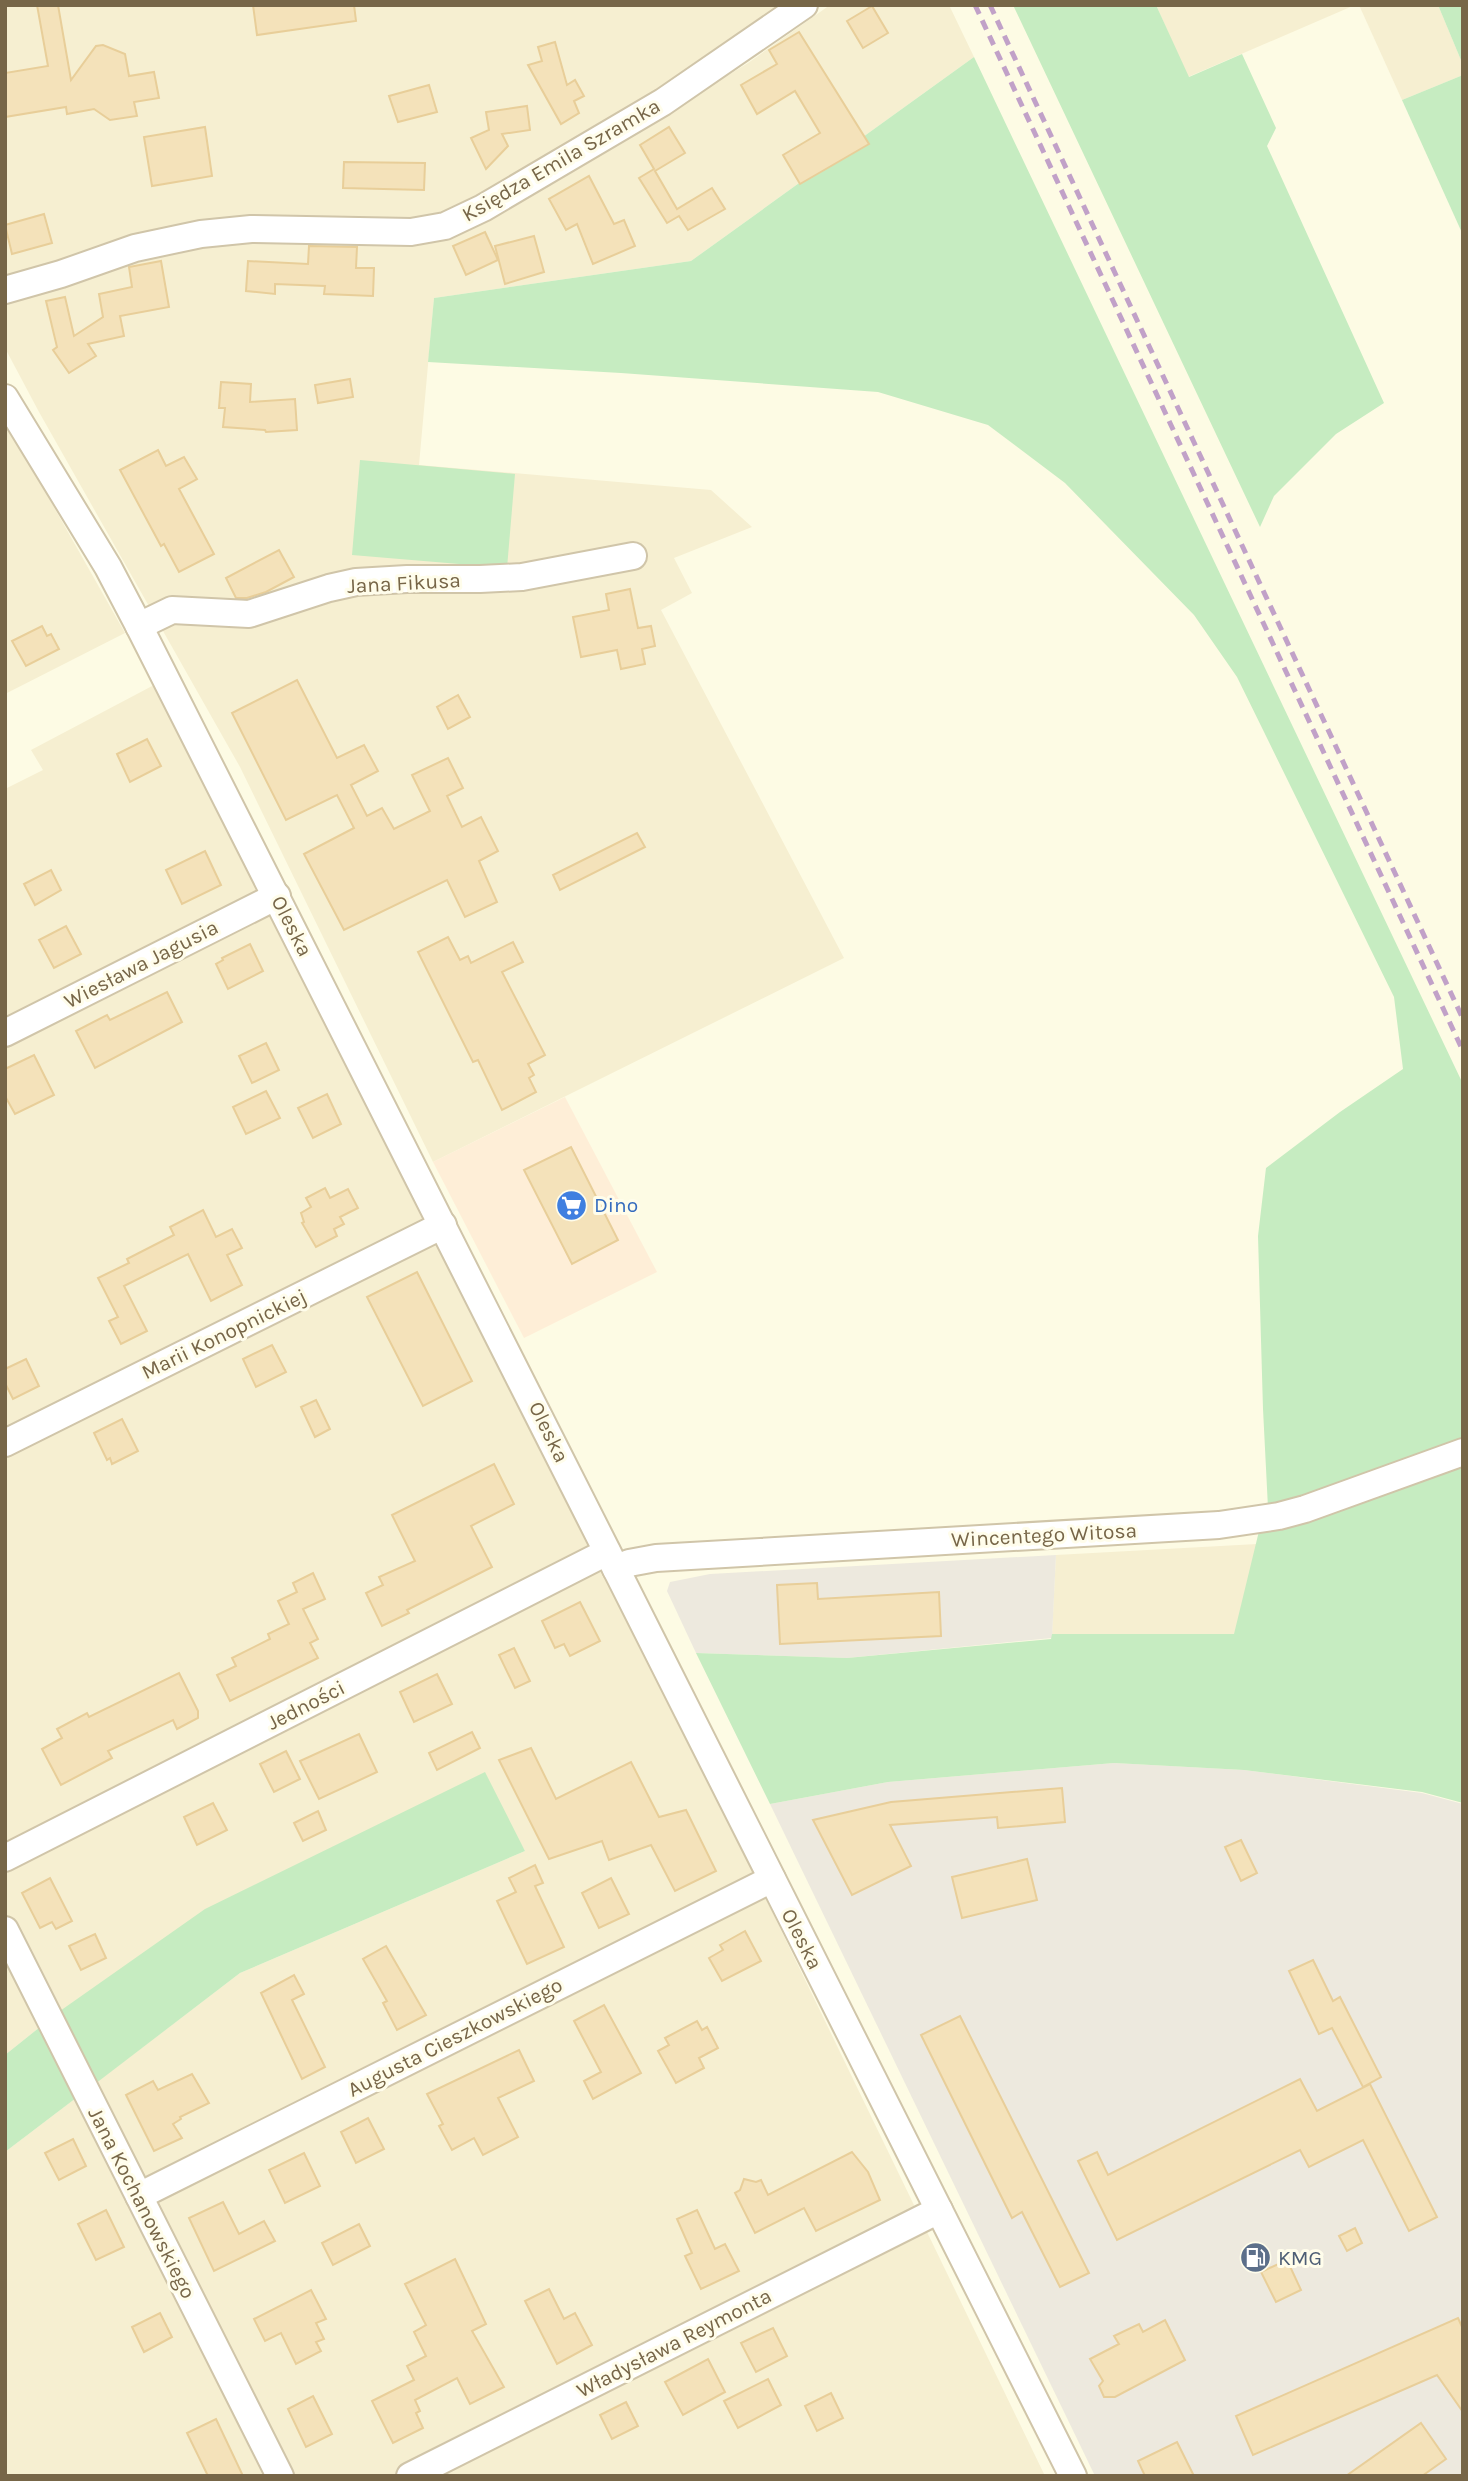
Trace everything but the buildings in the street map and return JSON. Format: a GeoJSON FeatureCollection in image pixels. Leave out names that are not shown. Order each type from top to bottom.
{"type":"FeatureCollection","features":[{"type":"Feature","properties":{"kind":"street","name":"Księdza Emila Szramka"},"geometry":{"type":"LineString","coordinates":[[5,290],[135,248],[213,232],[251,229],[411,232],[445,226],[493,202],[663,102],[804,5]]}},
{"type":"Feature","properties":{"kind":"street","name":"Oleska"},"geometry":{"type":"LineString","coordinates":[[5,398],[108,568],[139,626],[533,1401],[1073,2476]]}},
{"type":"Feature","properties":{"kind":"street","name":"Jana Fikusa"},"geometry":{"type":"LineString","coordinates":[[139,626],[172,610],[249,614],[356,582],[522,577],[633,556]]}},
{"type":"Feature","properties":{"kind":"street","name":"Wiesława Jagusia"},"geometry":{"type":"LineString","coordinates":[[5,1032],[277,896]]}},
{"type":"Feature","properties":{"kind":"street","name":"Marii Konopnickiej"},"geometry":{"type":"LineString","coordinates":[[5,1443],[443,1225]]}},
{"type":"Feature","properties":{"kind":"street","name":"Wincentego Witosa"},"geometry":{"type":"LineString","coordinates":[[611,1560],[629,1563],[656,1558],[1206,1526],[1250,1521],[1305,1509],[1463,1452]]}},
{"type":"Feature","properties":{"kind":"street","name":"Jedności"},"geometry":{"type":"LineString","coordinates":[[5,1858],[611,1560]]}},
{"type":"Feature","properties":{"kind":"street","name":"Augusta Cieszkowskiego"},"geometry":{"type":"LineString","coordinates":[[139,2196],[772,1879]]}},
{"type":"Feature","properties":{"kind":"street","name":"Jana Kochanowskiego"},"geometry":{"type":"LineString","coordinates":[[5,1930],[280,2476]]}},
{"type":"Feature","properties":{"kind":"street","name":"Władysława Reymonta"},"geometry":{"type":"LineString","coordinates":[[410,2476],[939,2210]]}},
{"type":"Feature","properties":{"kind":"shaded area"},"geometry":{"type":"Polygon","coordinates":[[[5,5],[790,5],[703,67],[448,216],[402,220],[240,221],[5,282],[5,5]]]}},
{"type":"Feature","properties":{"kind":"shaded area"},"geometry":{"type":"Polygon","coordinates":[[[830,5],[949,5],[974,57],[691,261],[434,298],[419,465],[711,490],[752,527],[674,558],[692,593],[661,610],[844,958],[433,1162],[240,767],[5,348],[5,299],[177,246],[272,239],[455,234],[498,216],[748,63],[830,5]]]}},
{"type":"Feature","properties":{"kind":"shaded area"},"geometry":{"type":"Polygon","coordinates":[[[1156,5],[1355,5],[1188,77],[1156,5]]]}},
{"type":"Feature","properties":{"kind":"shaded area"},"geometry":{"type":"Polygon","coordinates":[[[1359,5],[1438,5],[1463,65],[1463,75],[1402,100],[1359,5]]]}},
{"type":"Feature","properties":{"kind":"shaded area"},"geometry":{"type":"Polygon","coordinates":[[[5,426],[125,633],[5,694],[5,426]]]}},
{"type":"Feature","properties":{"kind":"shaded area"},"geometry":{"type":"Polygon","coordinates":[[[154,685],[751,1868],[1045,2476],[5,2476],[5,2152],[240,1973],[525,1851],[515,1834],[60,2011],[5,2055],[5,789],[43,770],[31,750],[154,685]]]}},
{"type":"Feature","properties":{"kind":"shaded area"},"geometry":{"type":"Polygon","coordinates":[[[565,1097],[657,1272],[524,1338],[433,1162],[565,1097]]]}},
{"type":"Feature","properties":{"kind":"shaded area"},"geometry":{"type":"Polygon","coordinates":[[[1257,1544],[1235,1634],[1052,1634],[1056,1555],[1257,1544]]]}},
{"type":"Feature","properties":{"kind":"shaded area"},"geometry":{"type":"Polygon","coordinates":[[[1056,1555],[1052,1638],[847,1658],[696,1653],[667,1591],[670,1582],[710,1574],[1056,1555]]]}},
{"type":"Feature","properties":{"kind":"shaded area"},"geometry":{"type":"Polygon","coordinates":[[[1114,1763],[1244,1770],[1422,1793],[1463,1804],[1463,2476],[1095,2476],[770,1804],[888,1782],[1114,1763]]]}},
{"type":"Feature","properties":{"kind":"green space"},"geometry":{"type":"Polygon","coordinates":[[[1013,5],[1156,5],[1189,77],[1242,54],[1276,128],[1267,146],[1384,403],[1336,434],[1274,496],[1260,527],[1013,5]]]}},
{"type":"Feature","properties":{"kind":"green space"},"geometry":{"type":"Polygon","coordinates":[[[1438,5],[1463,5],[1463,65],[1438,5]]]}},
{"type":"Feature","properties":{"kind":"green space"},"geometry":{"type":"Polygon","coordinates":[[[974,57],[1463,1084],[1463,1440],[1268,1508],[1258,1236],[1266,1168],[1403,1069],[1394,997],[1237,677],[1194,615],[1065,483],[988,425],[878,392],[428,362],[434,298],[691,261],[974,57]]]}},
{"type":"Feature","properties":{"kind":"green space"},"geometry":{"type":"Polygon","coordinates":[[[1463,75],[1463,235],[1402,100],[1463,75]]]}},
{"type":"Feature","properties":{"kind":"green space"},"geometry":{"type":"Polygon","coordinates":[[[360,460],[515,474],[507,568],[352,555],[360,460]]]}},
{"type":"Feature","properties":{"kind":"green space"},"geometry":{"type":"Polygon","coordinates":[[[1463,1464],[1463,1803],[1422,1792],[1244,1770],[1114,1763],[888,1782],[770,1804],[696,1653],[847,1658],[1051,1639],[1052,1634],[1234,1634],[1259,1531],[1463,1464]]]}},
{"type":"Feature","properties":{"kind":"green space"},"geometry":{"type":"Polygon","coordinates":[[[485,1772],[525,1851],[240,1973],[95,2084],[60,2011],[205,1909],[485,1772]]]}},
{"type":"Feature","properties":{"kind":"green space"},"geometry":{"type":"Polygon","coordinates":[[[40,2027],[76,2098],[5,2152],[5,2055],[40,2027]]]}},
{"type":"Feature","properties":{"kind":"railway"},"geometry":{"type":"LineString","coordinates":[[975,5],[1463,1051]]}},
{"type":"Feature","properties":{"kind":"railway"},"geometry":{"type":"LineString","coordinates":[[990,5],[1463,1019]]}},
{"type":"Feature","properties":{"kind":"place","name":"Dino"},"geometry":{"type":"Point","coordinates":[571,1205]}},
{"type":"Feature","properties":{"kind":"place","name":"KMG"},"geometry":{"type":"Point","coordinates":[1255,2258]}}]}
